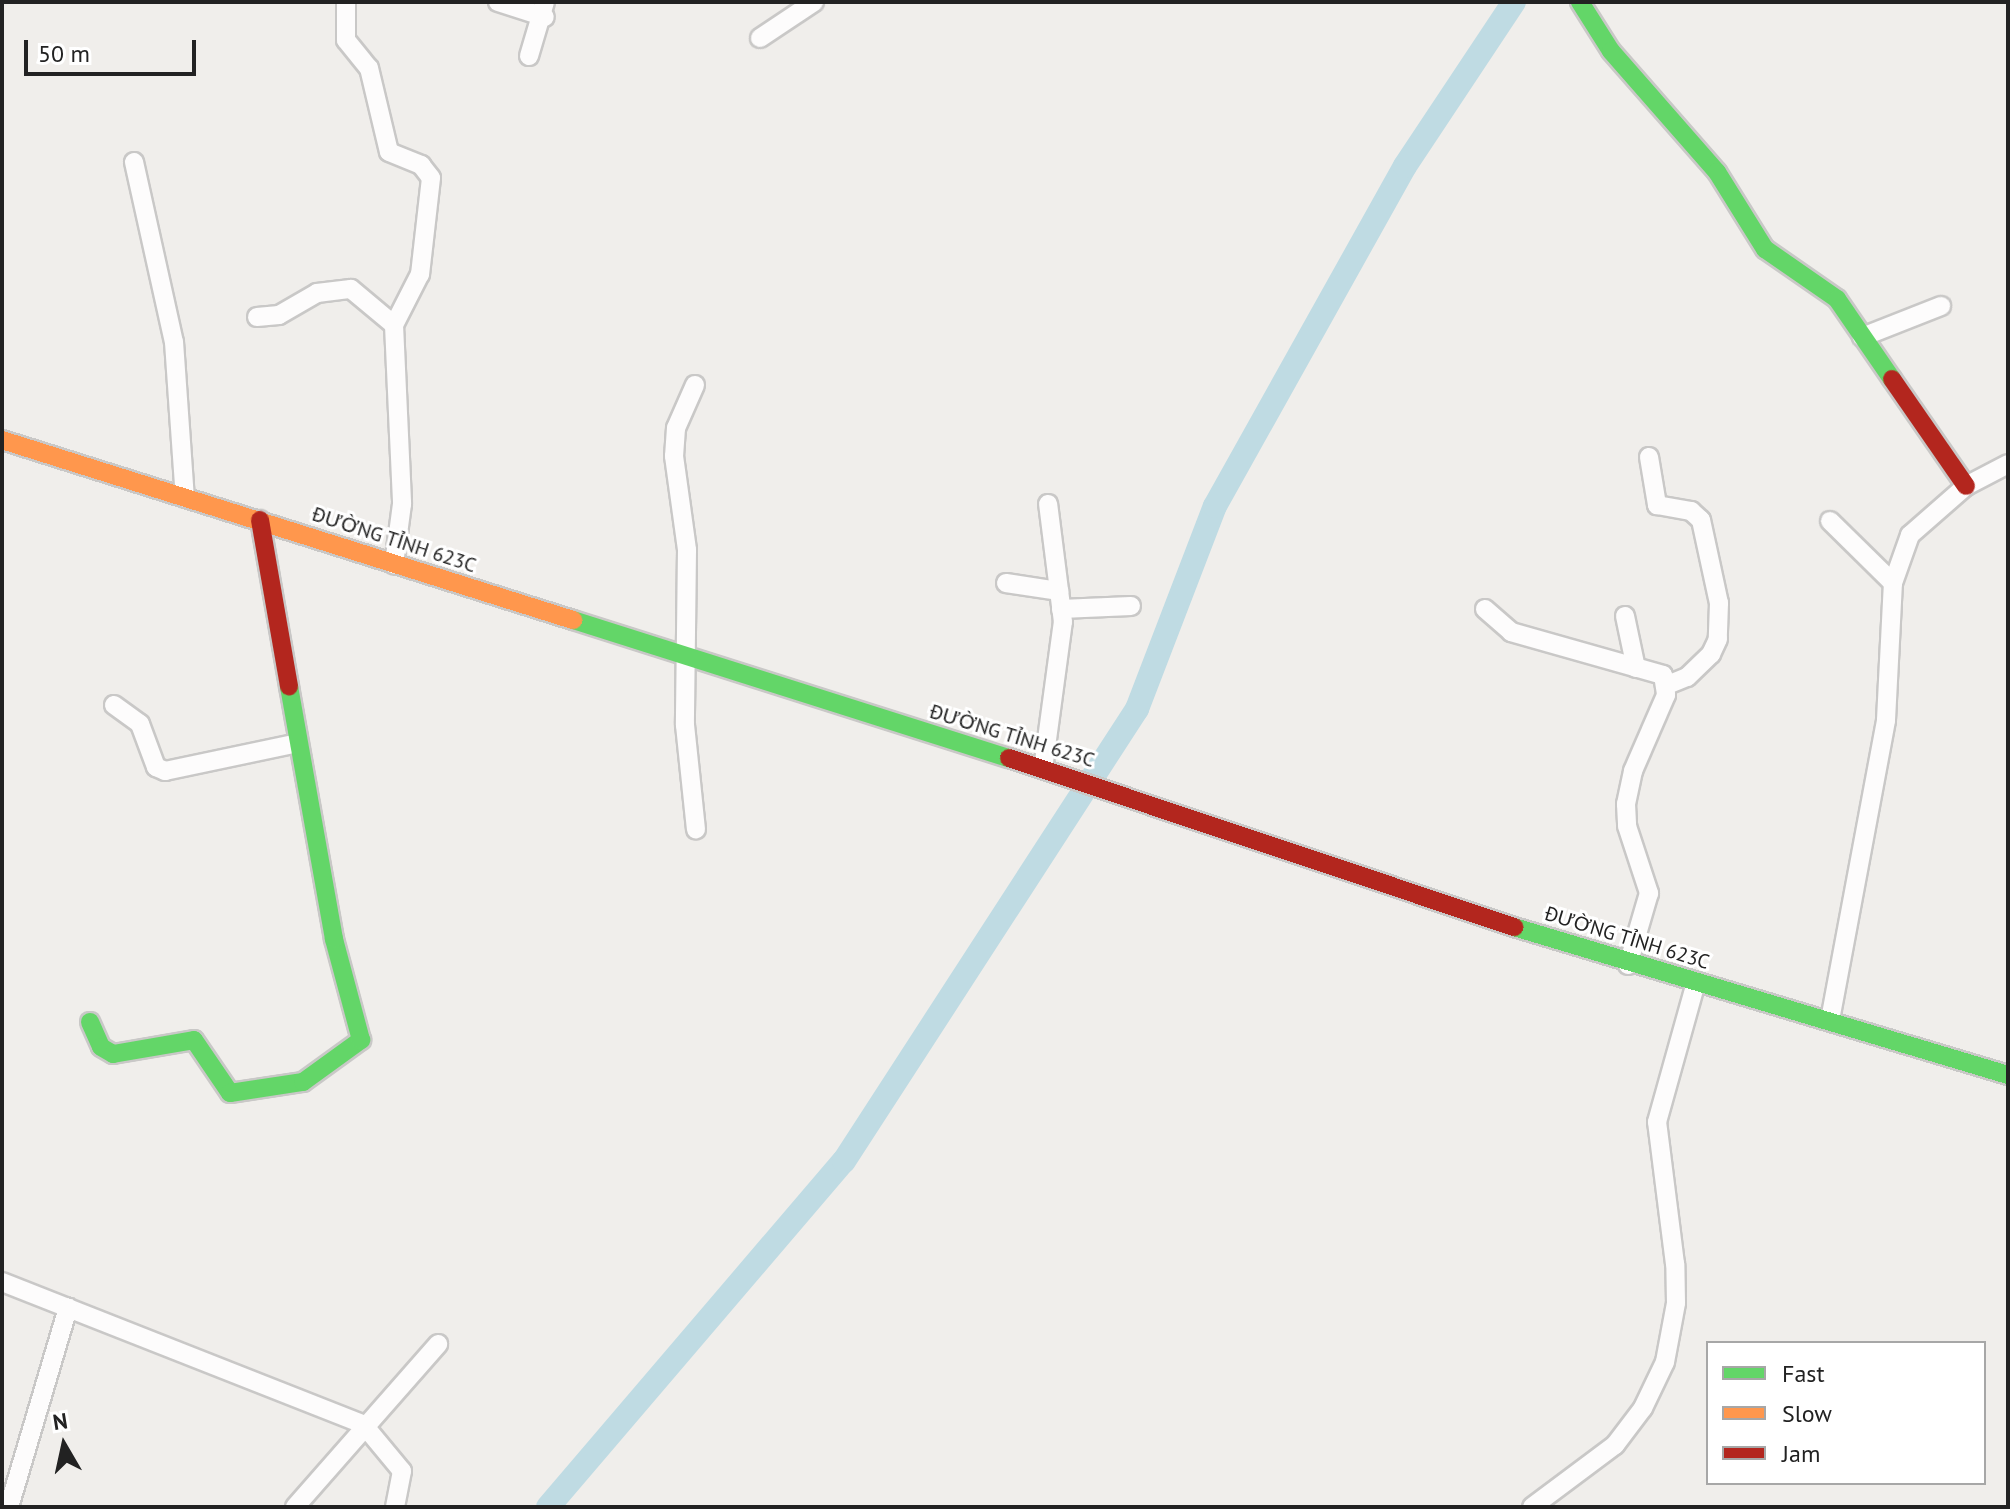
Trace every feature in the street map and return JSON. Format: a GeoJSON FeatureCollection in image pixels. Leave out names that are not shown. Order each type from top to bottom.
{"type":"FeatureCollection","features":[{"type":"Feature","properties":{"kind":"main road"},"geometry":{"type":"LineString","coordinates":[[1580,2],[1611,51],[1717,172],[1765,249],[1837,299],[1966,486]]}},
{"type":"Feature","properties":{"kind":"main road","name":"ĐƯỜNG TỈNH 623C"},"geometry":{"type":"LineString","coordinates":[[2,440],[1099,786],[1628,965],[1830,1020],[2008,1075]]}},
{"type":"Feature","properties":{"kind":"main road"},"geometry":{"type":"LineString","coordinates":[[90,1022],[101,1047],[113,1054],[194,1040],[230,1093],[238,1094],[303,1082],[356,1049],[361,1028],[334,939],[260,520]]}},
{"type":"Feature","properties":{"kind":"street"},"geometry":{"type":"LineString","coordinates":[[346,2],[346,40],[369,68],[389,152],[421,165],[431,178],[420,274],[394,325],[402,504],[394,564]]}},
{"type":"Feature","properties":{"kind":"street"},"geometry":{"type":"LineString","coordinates":[[498,2],[545,10],[529,56]]}},
{"type":"Feature","properties":{"kind":"street"},"geometry":{"type":"LineString","coordinates":[[760,38],[814,2]]}},
{"type":"Feature","properties":{"kind":"street"},"geometry":{"type":"LineString","coordinates":[[134,162],[174,342],[185,498]]}},
{"type":"Feature","properties":{"kind":"street"},"geometry":{"type":"LineString","coordinates":[[257,317],[279,315],[317,293],[351,289],[394,325]]}},
{"type":"Feature","properties":{"kind":"street"},"geometry":{"type":"LineString","coordinates":[[1862,337],[1941,306]]}},
{"type":"Feature","properties":{"kind":"street"},"geometry":{"type":"LineString","coordinates":[[695,385],[676,428],[674,456],[687,550],[686,657],[696,829]]}},
{"type":"Feature","properties":{"kind":"street"},"geometry":{"type":"LineString","coordinates":[[1628,965],[1649,893],[1627,826],[1627,796],[1667,685],[1700,667],[1718,639],[1721,622],[1701,520],[1691,511],[1657,505],[1649,457]]}},
{"type":"Feature","properties":{"kind":"street"},"geometry":{"type":"LineString","coordinates":[[1830,1020],[1886,720],[1893,583],[1910,535],[1966,486],[2008,464]]}},
{"type":"Feature","properties":{"kind":"street"},"geometry":{"type":"LineString","coordinates":[[1043,769],[1060,600],[1048,504]]}},
{"type":"Feature","properties":{"kind":"street"},"geometry":{"type":"LineString","coordinates":[[1830,521],[1893,583]]}},
{"type":"Feature","properties":{"kind":"street"},"geometry":{"type":"LineString","coordinates":[[1006,583],[1060,600],[1131,606]]}},
{"type":"Feature","properties":{"kind":"street"},"geometry":{"type":"LineString","coordinates":[[1485,609],[1511,632],[1663,675],[1667,685]]}},
{"type":"Feature","properties":{"kind":"street"},"geometry":{"type":"LineString","coordinates":[[1625,616],[1636,668]]}},
{"type":"Feature","properties":{"kind":"street"},"geometry":{"type":"LineString","coordinates":[[114,705],[145,731],[156,767],[165,771],[298,743]]}},
{"type":"Feature","properties":{"kind":"street"},"geometry":{"type":"LineString","coordinates":[[1532,1507],[1615,1445],[1643,1408],[1665,1362],[1676,1303],[1675,1264],[1657,1122],[1696,982]]}},
{"type":"Feature","properties":{"kind":"street"},"geometry":{"type":"LineString","coordinates":[[2,1282],[363,1424],[402,1471],[395,1507]]}},
{"type":"Feature","properties":{"kind":"street"},"geometry":{"type":"LineString","coordinates":[[9,1507],[68,1308]]}},
{"type":"Feature","properties":{"kind":"street"},"geometry":{"type":"LineString","coordinates":[[295,1507],[363,1424],[438,1344]]}},
{"type":"Feature","properties":{"kind":"waterway"},"geometry":{"type":"LineString","coordinates":[[548,1507],[844,1161],[1137,709],[1215,506],[1405,166],[1514,2]]}},
{"type":"Feature","properties":{"kind":"traffic: fast"},"geometry":{"type":"LineString","coordinates":[[1580,2],[1611,51],[1717,172],[1765,249],[1837,299],[1892,379]]}},
{"type":"Feature","properties":{"kind":"traffic: fast"},"geometry":{"type":"LineString","coordinates":[[573,620],[1009,758]]}},
{"type":"Feature","properties":{"kind":"traffic: fast"},"geometry":{"type":"LineString","coordinates":[[90,1022],[101,1047],[113,1054],[194,1040],[230,1093],[303,1082],[361,1040],[334,939],[289,687]]}},
{"type":"Feature","properties":{"kind":"traffic: fast"},"geometry":{"type":"LineString","coordinates":[[1514,927],[2008,1075]]}},
{"type":"Feature","properties":{"kind":"traffic: slow"},"geometry":{"type":"LineString","coordinates":[[2,440],[573,620]]}},
{"type":"Feature","properties":{"kind":"traffic: jam"},"geometry":{"type":"LineString","coordinates":[[1892,379],[1966,486]]}},
{"type":"Feature","properties":{"kind":"traffic: jam"},"geometry":{"type":"LineString","coordinates":[[260,520],[289,687]]}},
{"type":"Feature","properties":{"kind":"traffic: jam"},"geometry":{"type":"LineString","coordinates":[[1009,758],[1514,927]]}}]}
